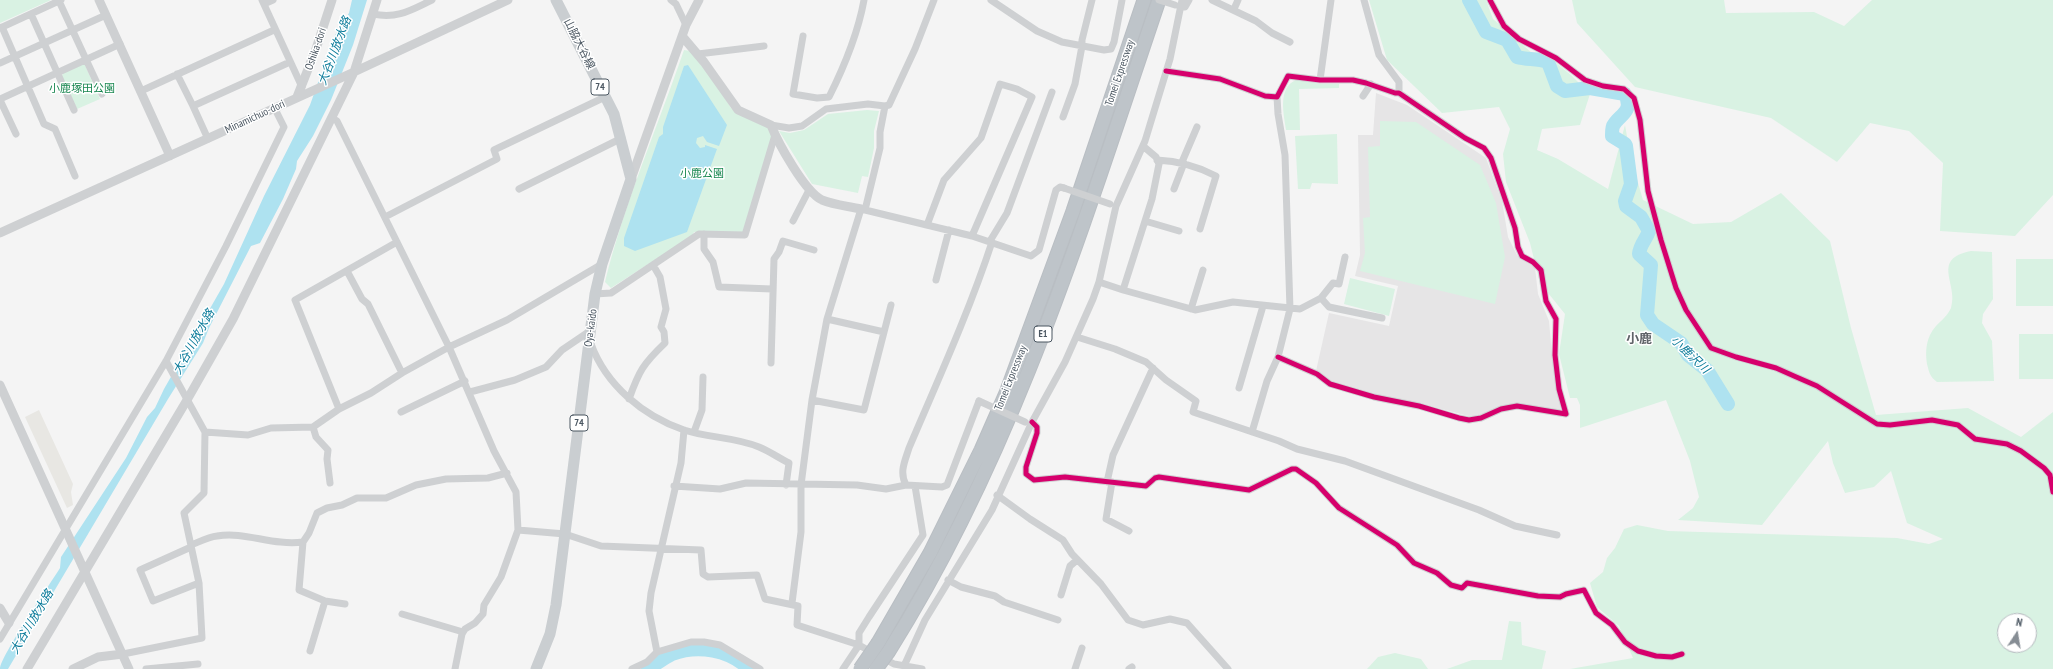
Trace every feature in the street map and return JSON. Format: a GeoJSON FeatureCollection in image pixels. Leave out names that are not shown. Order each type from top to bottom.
{"type":"FeatureCollection","features":[{"type":"Feature","properties":{"kind":"highway","name":"Tomei Expressway"},"geometry":{"type":"LineString","coordinates":[[860,669],[878,643],[930,553],[981,450],[1006,393],[1073,211],[1144,0]]}},
{"type":"Feature","properties":{"kind":"highway","name":"Tomei Expressway"},"geometry":{"type":"LineString","coordinates":[[876,669],[913,612],[950,544],[1001,438],[1059,292],[1159,0]]}},
{"type":"Feature","properties":{"kind":"main road","name":"山脇大谷線"},"geometry":{"type":"LineString","coordinates":[[556,0],[614,114],[622,138],[631,180]]}},
{"type":"Feature","properties":{"kind":"main road","name":"Oya-kaido"},"geometry":{"type":"LineString","coordinates":[[536,669],[550,634],[565,534],[595,294],[602,264],[631,180]]}},
{"type":"Feature","properties":{"kind":"street"},"geometry":{"type":"LineString","coordinates":[[75,176],[55,129],[44,124],[1,27],[60,0],[72,30],[102,94]]}},
{"type":"Feature","properties":{"kind":"street"},"geometry":{"type":"LineString","coordinates":[[99,0],[170,156]]}},
{"type":"Feature","properties":{"kind":"street"},"geometry":{"type":"LineString","coordinates":[[273,0],[263,2],[274,30],[302,87]]}},
{"type":"Feature","properties":{"kind":"street","name":"Oshika-dori"},"geometry":{"type":"LineString","coordinates":[[298,97],[332,0]]}},
{"type":"Feature","properties":{"kind":"street"},"geometry":{"type":"LineString","coordinates":[[27,669],[83,570],[187,400],[233,319],[354,72],[377,0]]}},
{"type":"Feature","properties":{"kind":"street"},"geometry":{"type":"LineString","coordinates":[[373,14],[383,16],[399,15],[432,0]]}},
{"type":"Feature","properties":{"kind":"street","name":"Minamichuo-dori"},"geometry":{"type":"LineString","coordinates":[[0,233],[208,139],[508,0]]}},
{"type":"Feature","properties":{"kind":"street"},"geometry":{"type":"LineString","coordinates":[[671,0],[676,4],[686,25]]}},
{"type":"Feature","properties":{"kind":"street","name":"Oya-kaido"},"geometry":{"type":"LineString","coordinates":[[631,180],[686,25],[699,0]]}},
{"type":"Feature","properties":{"kind":"street"},"geometry":{"type":"LineString","coordinates":[[826,109],[829,97],[847,56],[862,14],[864,0]]}},
{"type":"Feature","properties":{"kind":"street"},"geometry":{"type":"LineString","coordinates":[[682,36],[698,54],[738,110],[771,125],[789,128],[802,126],[826,109],[868,104],[885,106],[890,104],[912,56],[934,0]]}},
{"type":"Feature","properties":{"kind":"street"},"geometry":{"type":"LineString","coordinates":[[991,0],[1037,31],[1062,42],[1104,50],[1111,49],[1114,42],[1122,0]]}},
{"type":"Feature","properties":{"kind":"street"},"geometry":{"type":"LineString","coordinates":[[1063,117],[1075,84],[1082,40],[1092,0]]}},
{"type":"Feature","properties":{"kind":"street"},"geometry":{"type":"LineString","coordinates":[[1159,0],[1180,4],[1185,7],[1189,0]]}},
{"type":"Feature","properties":{"kind":"street"},"geometry":{"type":"LineString","coordinates":[[1212,0],[1234,10],[1290,42]]}},
{"type":"Feature","properties":{"kind":"street"},"geometry":{"type":"LineString","coordinates":[[1234,10],[1238,0]]}},
{"type":"Feature","properties":{"kind":"street"},"geometry":{"type":"LineString","coordinates":[[1320,80],[1331,0]]}},
{"type":"Feature","properties":{"kind":"street"},"geometry":{"type":"LineString","coordinates":[[1364,0],[1379,55],[1399,82],[1399,93]]}},
{"type":"Feature","properties":{"kind":"street"},"geometry":{"type":"LineString","coordinates":[[1490,0],[1504,26],[1519,39],[1556,58],[1586,80],[1604,86],[1624,89],[1634,98],[1640,120],[1648,191],[1661,240],[1676,288],[1686,310],[1711,348],[1736,357],[1776,368],[1817,386],[1876,424],[1890,425],[1932,420],[1958,425],[1975,439],[2007,444],[2022,451],[2044,468],[2050,475],[2053,492]]}},
{"type":"Feature","properties":{"kind":"street"},"geometry":{"type":"LineString","coordinates":[[904,666],[925,620],[992,510],[997,495],[1029,423],[1051,389],[1077,337],[1099,282],[1113,205],[1143,146],[1177,31],[1180,4]]}},
{"type":"Feature","properties":{"kind":"street"},"geometry":{"type":"LineString","coordinates":[[31,14],[74,110]]}},
{"type":"Feature","properties":{"kind":"street"},"geometry":{"type":"LineString","coordinates":[[0,63],[106,15]]}},
{"type":"Feature","properties":{"kind":"street"},"geometry":{"type":"LineString","coordinates":[[140,91],[274,30]]}},
{"type":"Feature","properties":{"kind":"street"},"geometry":{"type":"LineString","coordinates":[[803,36],[793,94],[817,98],[829,97]]}},
{"type":"Feature","properties":{"kind":"street"},"geometry":{"type":"LineString","coordinates":[[16,134],[0,100],[120,44]]}},
{"type":"Feature","properties":{"kind":"street"},"geometry":{"type":"LineString","coordinates":[[698,54],[764,46]]}},
{"type":"Feature","properties":{"kind":"street"},"geometry":{"type":"LineString","coordinates":[[193,106],[290,62]]}},
{"type":"Feature","properties":{"kind":"street"},"geometry":{"type":"LineString","coordinates":[[1166,71],[1220,79],[1265,96],[1277,97]]}},
{"type":"Feature","properties":{"kind":"street"},"geometry":{"type":"LineString","coordinates":[[177,74],[208,139]]}},
{"type":"Feature","properties":{"kind":"street"},"geometry":{"type":"LineString","coordinates":[[1252,432],[1267,381],[1278,357],[1290,309],[1285,154],[1278,114],[1277,97],[1288,76],[1320,80],[1353,80],[1399,93],[1465,138],[1484,148],[1491,158],[1515,228],[1518,247],[1522,256],[1533,262],[1541,270],[1546,301],[1556,319],[1555,355],[1559,389],[1566,414],[1517,406],[1501,409],[1481,418],[1469,420],[1330,384],[1317,374],[1278,357]]}},
{"type":"Feature","properties":{"kind":"street"},"geometry":{"type":"LineString","coordinates":[[927,225],[944,180],[981,138],[1000,84],[1017,89],[1032,97],[972,236]]}},
{"type":"Feature","properties":{"kind":"street"},"geometry":{"type":"LineString","coordinates":[[1363,96],[1371,84]]}},
{"type":"Feature","properties":{"kind":"street"},"geometry":{"type":"LineString","coordinates":[[906,485],[902,477],[902,470],[909,448],[971,303],[991,242],[1007,213],[1052,92]]}},
{"type":"Feature","properties":{"kind":"street"},"geometry":{"type":"LineString","coordinates":[[385,217],[497,159],[494,150],[605,97]]}},
{"type":"Feature","properties":{"kind":"street"},"geometry":{"type":"LineString","coordinates":[[792,603],[801,532],[802,485],[812,400],[827,319],[863,210],[880,148],[880,132],[885,106]]}},
{"type":"Feature","properties":{"kind":"street"},"geometry":{"type":"LineString","coordinates":[[0,639],[66,531],[166,361],[226,246],[284,128],[275,108]]}},
{"type":"Feature","properties":{"kind":"street"},"geometry":{"type":"LineString","coordinates":[[332,118],[337,120],[450,347],[494,451],[516,492],[518,530],[501,577],[484,606],[483,614],[463,632],[455,669]]}},
{"type":"Feature","properties":{"kind":"street"},"geometry":{"type":"LineString","coordinates":[[771,125],[775,135],[809,190],[821,200],[972,236],[1031,256],[1039,250],[1056,190],[1060,187],[1113,205]]}},
{"type":"Feature","properties":{"kind":"street"},"geometry":{"type":"LineString","coordinates":[[1174,189],[1197,127]]}},
{"type":"Feature","properties":{"kind":"street"},"geometry":{"type":"LineString","coordinates":[[595,294],[611,293],[699,234],[745,235],[775,135]]}},
{"type":"Feature","properties":{"kind":"street"},"geometry":{"type":"LineString","coordinates":[[519,190],[622,138]]}},
{"type":"Feature","properties":{"kind":"street"},"geometry":{"type":"LineString","coordinates":[[1143,146],[1158,160],[1183,162],[1201,168],[1216,176],[1200,229]]}},
{"type":"Feature","properties":{"kind":"street"},"geometry":{"type":"LineString","coordinates":[[1122,290],[1145,221],[1158,174],[1158,160]]}},
{"type":"Feature","properties":{"kind":"street"},"geometry":{"type":"LineString","coordinates":[[793,221],[809,190]]}},
{"type":"Feature","properties":{"kind":"street"},"geometry":{"type":"LineString","coordinates":[[1145,221],[1179,231]]}},
{"type":"Feature","properties":{"kind":"street"},"geometry":{"type":"LineString","coordinates":[[936,280],[949,230]]}},
{"type":"Feature","properties":{"kind":"street"},"geometry":{"type":"LineString","coordinates":[[704,234],[704,249],[713,262],[719,287],[772,289]]}},
{"type":"Feature","properties":{"kind":"street"},"geometry":{"type":"LineString","coordinates":[[771,363],[774,259],[779,252],[783,241],[814,250]]}},
{"type":"Feature","properties":{"kind":"street"},"geometry":{"type":"LineString","coordinates":[[339,409],[295,300],[397,242]]}},
{"type":"Feature","properties":{"kind":"street"},"geometry":{"type":"LineString","coordinates":[[1099,282],[1122,290],[1195,310],[1233,302],[1300,309],[1321,298],[1332,284],[1339,284],[1345,257]]}},
{"type":"Feature","properties":{"kind":"street"},"geometry":{"type":"LineString","coordinates":[[205,432],[248,435],[270,428],[313,427],[339,409],[371,393],[402,373],[450,347],[507,320],[602,264]]}},
{"type":"Feature","properties":{"kind":"street"},"geometry":{"type":"LineString","coordinates":[[628,399],[646,361],[665,343],[664,332],[661,327],[666,309],[660,277],[652,265]]}},
{"type":"Feature","properties":{"kind":"street"},"geometry":{"type":"LineString","coordinates":[[1191,308],[1203,270]]}},
{"type":"Feature","properties":{"kind":"street"},"geometry":{"type":"LineString","coordinates":[[347,271],[362,298],[368,304],[402,373]]}},
{"type":"Feature","properties":{"kind":"street"},"geometry":{"type":"LineString","coordinates":[[1321,298],[1329,307],[1382,318]]}},
{"type":"Feature","properties":{"kind":"street"},"geometry":{"type":"LineString","coordinates":[[812,400],[864,410],[891,305]]}},
{"type":"Feature","properties":{"kind":"street"},"geometry":{"type":"LineString","coordinates":[[1239,388],[1263,306]]}},
{"type":"Feature","properties":{"kind":"street"},"geometry":{"type":"LineString","coordinates":[[827,319],[884,332]]}},
{"type":"Feature","properties":{"kind":"street"},"geometry":{"type":"LineString","coordinates":[[470,392],[515,380],[546,367],[562,350],[590,335],[594,354],[628,399],[650,414],[684,430],[759,447],[789,463],[786,485]]}},
{"type":"Feature","properties":{"kind":"street"},"geometry":{"type":"LineString","coordinates":[[1077,337],[1115,349],[1146,362],[1166,380],[1196,401],[1193,412],[1297,449],[1345,461],[1473,508],[1515,526],[1557,534]]}},
{"type":"Feature","properties":{"kind":"street"},"geometry":{"type":"LineString","coordinates":[[72,669],[98,657],[122,654],[202,638],[199,583],[184,513],[204,493],[205,432],[166,361]]}},
{"type":"Feature","properties":{"kind":"street"},"geometry":{"type":"LineString","coordinates":[[1129,531],[1106,519],[1109,482],[1114,455],[1153,368]]}},
{"type":"Feature","properties":{"kind":"street"},"geometry":{"type":"LineString","coordinates":[[694,432],[702,410],[703,377]]}},
{"type":"Feature","properties":{"kind":"street"},"geometry":{"type":"LineString","coordinates":[[401,412],[465,381]]}},
{"type":"Feature","properties":{"kind":"street"},"geometry":{"type":"LineString","coordinates":[[0,386],[129,669]]}},
{"type":"Feature","properties":{"kind":"street"},"geometry":{"type":"LineString","coordinates":[[674,486],[720,488],[746,483],[786,485],[857,485],[886,489],[906,485],[942,487],[947,485],[978,401],[1037,427],[1037,433],[1026,467],[1026,474],[1029,478],[1034,480],[1065,477],[1146,486],[1155,478],[1159,477],[1249,490],[1292,469],[1296,469],[1316,483],[1339,508],[1397,545],[1414,563],[1437,574],[1451,585],[1462,588],[1467,583],[1538,596],[1560,597],[1584,590],[1596,613],[1612,625],[1624,642],[1638,651],[1656,656],[1672,657],[1682,654]]}},
{"type":"Feature","properties":{"kind":"street"},"geometry":{"type":"LineString","coordinates":[[313,427],[316,437],[328,450],[327,459],[330,483]]}},
{"type":"Feature","properties":{"kind":"street"},"geometry":{"type":"LineString","coordinates":[[657,652],[649,611],[651,593],[674,486],[681,463],[684,430]]}},
{"type":"Feature","properties":{"kind":"street"},"geometry":{"type":"LineString","coordinates":[[345,604],[325,601],[299,590],[303,542],[309,533],[317,513],[327,508],[342,505],[357,498],[386,498],[416,485],[446,479],[488,478],[507,473]]}},
{"type":"Feature","properties":{"kind":"street"},"geometry":{"type":"LineString","coordinates":[[843,669],[859,645],[859,634],[923,535],[915,486]]}},
{"type":"Feature","properties":{"kind":"street"},"geometry":{"type":"LineString","coordinates":[[997,495],[1030,519],[1063,540],[1077,560],[1100,584],[1128,620],[1143,625],[1170,619],[1187,623],[1228,669]]}},
{"type":"Feature","properties":{"kind":"street"},"geometry":{"type":"LineString","coordinates":[[518,530],[565,534],[601,546],[702,550],[703,574],[708,577],[757,575],[765,599],[792,603],[798,606],[797,625],[859,645],[894,664],[922,669]]}},
{"type":"Feature","properties":{"kind":"street"},"geometry":{"type":"LineString","coordinates":[[199,583],[153,601],[140,570],[191,546],[217,536],[246,537],[288,544],[303,542]]}},
{"type":"Feature","properties":{"kind":"street"},"geometry":{"type":"LineString","coordinates":[[1061,595],[1070,566],[1077,560]]}},
{"type":"Feature","properties":{"kind":"street"},"geometry":{"type":"LineString","coordinates":[[948,580],[961,587],[995,596],[1004,602],[1058,620]]}},
{"type":"Feature","properties":{"kind":"street"},"geometry":{"type":"LineString","coordinates":[[310,650],[325,601]]}},
{"type":"Feature","properties":{"kind":"street"},"geometry":{"type":"LineString","coordinates":[[0,608],[9,623]]}},
{"type":"Feature","properties":{"kind":"street"},"geometry":{"type":"LineString","coordinates":[[402,614],[463,632]]}},
{"type":"Feature","properties":{"kind":"street"},"geometry":{"type":"LineString","coordinates":[[632,669],[647,662],[657,652],[690,642],[720,645],[760,669]]}},
{"type":"Feature","properties":{"kind":"street"},"geometry":{"type":"LineString","coordinates":[[1075,669],[1082,648]]}},
{"type":"Feature","properties":{"kind":"street"},"geometry":{"type":"LineString","coordinates":[[146,669],[198,664]]}},
{"type":"Feature","properties":{"kind":"shaded area"},"geometry":{"type":"Polygon","coordinates":[[[1376,93],[1407,105],[1486,158],[1502,201],[1508,237],[1517,255],[1535,268],[1538,294],[1549,321],[1552,356],[1561,411],[1516,404],[1472,417],[1419,403],[1375,395],[1330,381],[1316,371],[1329,313],[1389,326],[1398,286],[1355,276],[1360,255],[1358,135],[1373,135],[1376,93]]]}},
{"type":"Feature","properties":{"kind":"shaded area"},"geometry":{"type":"Polygon","coordinates":[[[39,410],[73,484],[71,492],[73,505],[67,508],[25,417],[39,410]]]}},
{"type":"Feature","properties":{"kind":"green space"},"geometry":{"type":"Polygon","coordinates":[[[0,0],[51,0],[0,23],[0,0]]]}},
{"type":"Feature","properties":{"kind":"green space"},"geometry":{"type":"Polygon","coordinates":[[[1369,0],[1486,0],[1493,19],[1532,53],[1556,63],[1571,75],[1590,94],[1580,125],[1542,129],[1537,150],[1558,159],[1608,189],[1625,125],[1631,159],[1643,200],[1693,224],[1731,222],[1781,193],[1830,241],[1851,328],[1876,415],[1968,408],[2021,437],[2053,412],[2053,669],[1570,669],[1633,658],[1619,626],[1597,607],[1590,583],[1603,572],[1607,558],[1615,548],[1624,529],[1637,525],[1668,531],[1897,538],[1929,544],[1943,539],[1907,523],[1891,471],[1874,487],[1845,493],[1833,463],[1828,441],[1762,525],[1678,520],[1693,508],[1699,497],[1690,461],[1666,400],[1580,428],[1580,405],[1577,398],[1570,398],[1559,354],[1565,314],[1540,283],[1530,243],[1506,182],[1503,154],[1510,129],[1499,107],[1442,113],[1387,60],[1369,0]]]}},
{"type":"Feature","properties":{"kind":"green space"},"geometry":{"type":"Polygon","coordinates":[[[1572,0],[1724,0],[1726,13],[1814,12],[1844,26],[1872,0],[2053,0],[2053,195],[2015,236],[1940,231],[1943,163],[1909,131],[1870,123],[1837,162],[1771,118],[1635,87],[1577,23],[1572,0]]]}},
{"type":"Feature","properties":{"kind":"green space","name":"小鹿公園"},"geometry":{"type":"Polygon","coordinates":[[[684,50],[690,51],[717,85],[731,108],[738,114],[764,125],[772,131],[772,138],[746,232],[730,234],[694,232],[692,236],[611,288],[605,282],[613,253],[642,165],[684,50]]]}},
{"type":"Feature","properties":{"kind":"green space","name":"小鹿塚田公園"},"geometry":{"type":"Polygon","coordinates":[[[82,64],[85,65],[100,99],[77,109],[62,76],[63,73],[82,64]]]}},
{"type":"Feature","properties":{"kind":"green space"},"geometry":{"type":"Polygon","coordinates":[[[1296,80],[1321,84],[1339,84],[1339,88],[1299,89],[1300,130],[1286,130],[1283,110],[1284,95],[1290,84],[1296,80]]]}},
{"type":"Feature","properties":{"kind":"green space"},"geometry":{"type":"Polygon","coordinates":[[[867,110],[879,111],[874,131],[874,148],[868,177],[862,176],[858,193],[812,184],[779,131],[790,133],[804,130],[828,114],[867,110]]]}},
{"type":"Feature","properties":{"kind":"green space"},"geometry":{"type":"Polygon","coordinates":[[[1380,121],[1416,122],[1480,165],[1496,203],[1505,257],[1495,304],[1360,271],[1365,253],[1363,218],[1370,217],[1368,147],[1380,146],[1380,121]]]}},
{"type":"Feature","properties":{"kind":"green space"},"geometry":{"type":"Polygon","coordinates":[[[1337,134],[1338,184],[1312,183],[1310,189],[1298,189],[1295,136],[1337,134]]]}},
{"type":"Feature","properties":{"kind":"green space"},"geometry":{"type":"Polygon","coordinates":[[[1971,251],[1992,252],[1993,299],[1983,314],[1982,323],[1992,341],[1994,381],[1937,382],[1930,374],[1927,364],[1926,349],[1928,339],[1933,330],[1951,308],[1952,290],[1949,266],[1952,260],[1959,255],[1971,251]]]}},
{"type":"Feature","properties":{"kind":"green space"},"geometry":{"type":"Polygon","coordinates":[[[2016,259],[2053,259],[2053,306],[2016,306],[2016,259]]]}},
{"type":"Feature","properties":{"kind":"green space"},"geometry":{"type":"Polygon","coordinates":[[[1350,278],[1395,289],[1389,316],[1344,304],[1350,278]]]}},
{"type":"Feature","properties":{"kind":"green space"},"geometry":{"type":"Polygon","coordinates":[[[2019,334],[2053,334],[2053,379],[2019,379],[2019,334]]]}},
{"type":"Feature","properties":{"kind":"green space"},"geometry":{"type":"Polygon","coordinates":[[[1509,621],[1521,622],[1522,645],[1546,651],[1542,669],[1447,669],[1472,660],[1502,660],[1509,621]]]}},
{"type":"Feature","properties":{"kind":"green space"},"geometry":{"type":"Polygon","coordinates":[[[1395,653],[1421,659],[1428,669],[1367,669],[1378,657],[1395,653]]]}},
{"type":"Feature","properties":{"kind":"water","name":"大谷川放水路"},"geometry":{"type":"Polygon","coordinates":[[[352,0],[367,0],[353,45],[331,100],[313,136],[297,161],[296,169],[283,199],[260,243],[251,246],[209,328],[203,343],[168,399],[8,669],[0,669],[2,662],[16,636],[60,568],[61,557],[126,458],[147,417],[155,408],[164,389],[224,284],[264,196],[310,105],[335,35],[349,13],[352,0]]]}},
{"type":"Feature","properties":{"kind":"water"},"geometry":{"type":"Polygon","coordinates":[[[688,65],[727,125],[719,146],[707,142],[703,136],[697,138],[696,143],[700,148],[705,147],[705,145],[717,149],[687,232],[635,251],[624,246],[624,238],[659,137],[663,134],[663,127],[684,66],[688,65]]]}},
{"type":"Feature","properties":{"kind":"waterway","name":"小鹿沢川"},"geometry":{"type":"LineString","coordinates":[[1469,0],[1486,32],[1507,40],[1517,57],[1548,62],[1557,86],[1565,91],[1590,88],[1625,94],[1628,105],[1627,109],[1613,126],[1612,136],[1626,146],[1631,184],[1625,201],[1626,206],[1641,217],[1649,231],[1639,254],[1651,265],[1647,315],[1653,324],[1681,343],[1688,355],[1707,370],[1728,404]]}},
{"type":"Feature","properties":{"kind":"waterway"},"geometry":{"type":"LineString","coordinates":[[648,669],[672,654],[692,649],[703,649],[723,653],[733,657],[749,669]]}},
{"type":"Feature","properties":{"kind":"cycle path"},"geometry":{"type":"LineString","coordinates":[[1490,0],[1504,26],[1519,39],[1556,58],[1585,80],[1603,86],[1624,89],[1634,98],[1640,120],[1648,191],[1661,240],[1676,288],[1686,310],[1711,348],[1736,357],[1776,368],[1817,386],[1877,424],[1890,425],[1932,420],[1958,425],[1975,439],[2007,444],[2021,451],[2044,468],[2050,475],[2053,492]]}},
{"type":"Feature","properties":{"kind":"cycle path"},"geometry":{"type":"LineString","coordinates":[[1166,71],[1220,79],[1265,96],[1277,97],[1288,76],[1320,80],[1353,80],[1366,83],[1399,93],[1465,138],[1484,148],[1491,158],[1515,228],[1518,247],[1522,256],[1533,262],[1541,270],[1546,301],[1556,319],[1555,355],[1559,389],[1566,414],[1517,406],[1501,409],[1481,418],[1469,420],[1419,406],[1374,397],[1330,384],[1317,374],[1278,357]]}},
{"type":"Feature","properties":{"kind":"cycle path"},"geometry":{"type":"LineString","coordinates":[[1032,422],[1037,427],[1037,433],[1026,467],[1026,474],[1034,480],[1065,477],[1146,486],[1155,478],[1159,477],[1249,490],[1292,469],[1296,469],[1316,483],[1339,508],[1397,545],[1414,563],[1437,573],[1451,585],[1462,588],[1467,583],[1538,596],[1560,597],[1584,590],[1596,613],[1612,625],[1625,642],[1638,651],[1656,656],[1672,657],[1682,654]]}},
{"type":"Feature","properties":{"kind":"district","name":"小鹿"},"geometry":{"type":"Point","coordinates":[1639,339]}}]}
